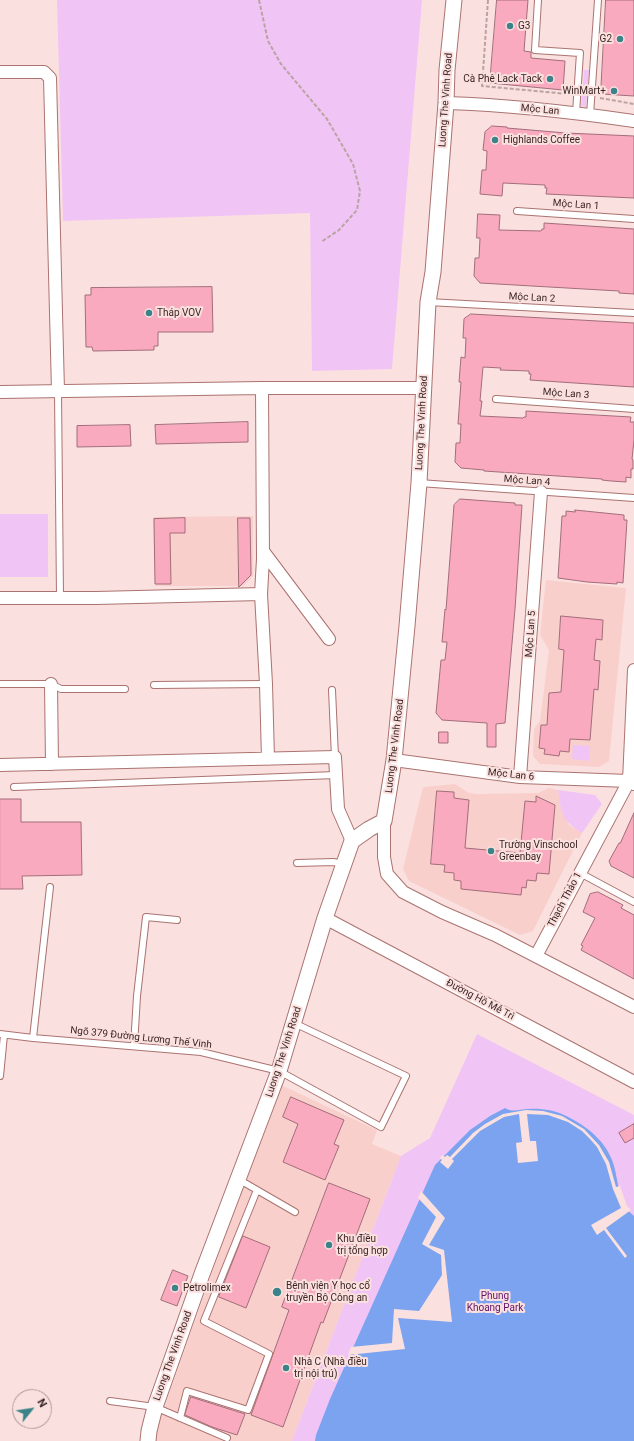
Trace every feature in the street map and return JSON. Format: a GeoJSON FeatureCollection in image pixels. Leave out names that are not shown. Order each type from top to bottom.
{"type":"FeatureCollection","features":[{"type":"Feature","properties":{"kind":"street","name":"Luong The Vinh Road"},"geometry":{"type":"LineString","coordinates":[[384,821],[394,760],[419,483],[428,302],[433,272],[446,103],[447,70],[454,0]]}},
{"type":"Feature","properties":{"kind":"street"},"geometry":{"type":"LineString","coordinates":[[0,72],[44,72],[50,78],[58,391]]}},
{"type":"Feature","properties":{"kind":"street","name":"Mộc Lan"},"geometry":{"type":"LineString","coordinates":[[446,103],[481,104],[576,113],[634,121]]}},
{"type":"Feature","properties":{"kind":"street"},"geometry":{"type":"LineString","coordinates":[[262,388],[263,551],[261,594],[268,759]]}},
{"type":"Feature","properties":{"kind":"street"},"geometry":{"type":"LineString","coordinates":[[0,392],[262,388],[424,388]]}},
{"type":"Feature","properties":{"kind":"street","name":"Mộc Lan 5"},"geometry":{"type":"LineString","coordinates":[[520,777],[541,492]]}},
{"type":"Feature","properties":{"kind":"street"},"geometry":{"type":"LineString","coordinates":[[263,551],[329,640]]}},
{"type":"Feature","properties":{"kind":"street"},"geometry":{"type":"LineString","coordinates":[[0,598],[261,594]]}},
{"type":"Feature","properties":{"kind":"street"},"geometry":{"type":"LineString","coordinates":[[631,783],[634,670]]}},
{"type":"Feature","properties":{"kind":"street"},"geometry":{"type":"LineString","coordinates":[[51,684],[52,764]]}},
{"type":"Feature","properties":{"kind":"street"},"geometry":{"type":"LineString","coordinates":[[0,765],[335,757],[338,809],[352,841],[384,821],[384,857],[388,874],[403,892],[442,912],[495,934],[634,1007]]}},
{"type":"Feature","properties":{"kind":"street","name":"Mộc Lan 6"},"geometry":{"type":"LineString","coordinates":[[394,760],[520,777],[631,783]]}},
{"type":"Feature","properties":{"kind":"street","name":"Thạch Thảo 1"},"geometry":{"type":"LineString","coordinates":[[536,956],[580,873],[631,783]]}},
{"type":"Feature","properties":{"kind":"street","name":"Luong The Vinh Road"},"geometry":{"type":"LineString","coordinates":[[148,1441],[155,1407],[202,1274],[279,1071],[325,918],[352,841]]}},
{"type":"Feature","properties":{"kind":"street","name":"Đường Hồ Mễ Trì"},"geometry":{"type":"LineString","coordinates":[[325,918],[634,1082]]}},
{"type":"Feature","properties":{"kind":"lane"},"geometry":{"type":"LineString","coordinates":[[538,0],[535,50],[594,54]]}},
{"type":"Feature","properties":{"kind":"lane"},"geometry":{"type":"LineString","coordinates":[[590,115],[598,0]]}},
{"type":"Feature","properties":{"kind":"lane"},"geometry":{"type":"LineString","coordinates":[[576,113],[580,53]]}},
{"type":"Feature","properties":{"kind":"lane","name":"Mộc Lan 1"},"geometry":{"type":"LineString","coordinates":[[517,211],[634,219]]}},
{"type":"Feature","properties":{"kind":"lane","name":"Mộc Lan 2"},"geometry":{"type":"LineString","coordinates":[[428,302],[634,313]]}},
{"type":"Feature","properties":{"kind":"lane"},"geometry":{"type":"LineString","coordinates":[[58,391],[60,598]]}},
{"type":"Feature","properties":{"kind":"lane","name":"Mộc Lan 3"},"geometry":{"type":"LineString","coordinates":[[496,399],[634,409]]}},
{"type":"Feature","properties":{"kind":"lane","name":"Mộc Lan 4"},"geometry":{"type":"LineString","coordinates":[[419,483],[634,498]]}},
{"type":"Feature","properties":{"kind":"lane"},"geometry":{"type":"LineString","coordinates":[[0,684],[51,684],[60,689],[125,689]]}},
{"type":"Feature","properties":{"kind":"lane"},"geometry":{"type":"LineString","coordinates":[[154,685],[266,684]]}},
{"type":"Feature","properties":{"kind":"lane"},"geometry":{"type":"LineString","coordinates":[[332,690],[335,757]]}},
{"type":"Feature","properties":{"kind":"lane"},"geometry":{"type":"LineString","coordinates":[[14,787],[336,775]]}},
{"type":"Feature","properties":{"kind":"lane"},"geometry":{"type":"LineString","coordinates":[[297,863],[333,862],[344,864]]}},
{"type":"Feature","properties":{"kind":"lane"},"geometry":{"type":"LineString","coordinates":[[580,873],[634,902]]}},
{"type":"Feature","properties":{"kind":"lane"},"geometry":{"type":"LineString","coordinates":[[34,1038],[50,887]]}},
{"type":"Feature","properties":{"kind":"lane"},"geometry":{"type":"LineString","coordinates":[[134,1046],[137,996],[146,917],[177,920]]}},
{"type":"Feature","properties":{"kind":"lane","name":"Ngõ 379 Đường Lương Thế Vinh"},"geometry":{"type":"LineString","coordinates":[[2,1034],[201,1052],[279,1071],[381,1127],[406,1076],[294,1023]]}},
{"type":"Feature","properties":{"kind":"lane"},"geometry":{"type":"LineString","coordinates":[[0,1076],[2,1034]]}},
{"type":"Feature","properties":{"kind":"lane"},"geometry":{"type":"LineString","coordinates":[[238,1179],[295,1212]]}},
{"type":"Feature","properties":{"kind":"lane"},"geometry":{"type":"LineString","coordinates":[[180,1418],[187,1391],[248,1410],[269,1354],[204,1321],[257,1190]]}},
{"type":"Feature","properties":{"kind":"lane"},"geometry":{"type":"LineString","coordinates":[[110,1401],[155,1407],[227,1438]]}},
{"type":"Feature","properties":{"kind":"path"},"geometry":{"type":"LineString","coordinates":[[259,0],[268,41],[281,64],[327,119],[353,164],[360,191],[357,210],[339,230],[321,242]]}},
{"type":"Feature","properties":{"kind":"path"},"geometry":{"type":"LineString","coordinates":[[488,0],[482,86],[569,94]]}},
{"type":"Feature","properties":{"kind":"path"},"geometry":{"type":"LineString","coordinates":[[596,97],[634,104]]}},
{"type":"Feature","properties":{"kind":"shaded area"},"geometry":{"type":"Polygon","coordinates":[[[253,516],[253,576],[243,586],[155,586],[153,517],[253,516]]]}},
{"type":"Feature","properties":{"kind":"shaded area"},"geometry":{"type":"Polygon","coordinates":[[[546,580],[626,588],[609,761],[599,767],[540,764],[533,756],[534,729],[540,721],[549,650],[540,635],[546,580]]]}},
{"type":"Feature","properties":{"kind":"shaded area","name":"Trường Vinschool Greenbay"},"geometry":{"type":"Polygon","coordinates":[[[455,784],[469,793],[477,794],[538,793],[549,788],[558,790],[561,807],[569,825],[582,833],[533,931],[520,935],[409,881],[403,869],[423,787],[455,784]]]}},
{"type":"Feature","properties":{"kind":"shaded area","name":"Bệnh viện Y học cổ truyền Bộ Công an"},"geometry":{"type":"Polygon","coordinates":[[[279,1084],[377,1130],[372,1144],[401,1156],[292,1441],[155,1441],[157,1428],[279,1084]]]}},
{"type":"Feature","properties":{"kind":"green space"},"geometry":{"type":"Polygon","coordinates":[[[57,0],[422,0],[392,369],[312,371],[310,213],[63,221],[57,0]]]}},
{"type":"Feature","properties":{"kind":"green space"},"geometry":{"type":"Polygon","coordinates":[[[584,70],[589,70],[586,107],[581,106],[584,70]]]}},
{"type":"Feature","properties":{"kind":"green space"},"geometry":{"type":"Polygon","coordinates":[[[0,514],[48,514],[48,577],[0,577],[0,514]]]}},
{"type":"Feature","properties":{"kind":"green space"},"geometry":{"type":"Polygon","coordinates":[[[573,745],[590,746],[589,761],[572,759],[573,745]]]}},
{"type":"Feature","properties":{"kind":"green space"},"geometry":{"type":"Polygon","coordinates":[[[558,790],[595,795],[602,804],[582,833],[575,829],[566,820],[560,804],[558,790]]]}},
{"type":"Feature","properties":{"kind":"green space","name":"Phung Khoang Park"},"geometry":{"type":"Polygon","coordinates":[[[477,1034],[634,1115],[634,1441],[292,1441],[401,1156],[430,1138],[477,1034]]]}},
{"type":"Feature","properties":{"kind":"water","name":"Phung Khoang Park"},"geometry":{"type":"Polygon","coordinates":[[[505,1108],[514,1111],[537,1109],[556,1112],[579,1123],[592,1133],[599,1139],[608,1152],[614,1166],[623,1202],[634,1216],[634,1441],[315,1441],[330,1399],[435,1165],[470,1130],[490,1116],[505,1108]]]}},
{"type":"Feature","properties":{"kind":"pier"},"geometry":{"type":"Polygon","coordinates":[[[526,1110],[543,1111],[562,1116],[584,1129],[599,1145],[609,1162],[616,1187],[620,1186],[627,1206],[631,1210],[606,1228],[627,1256],[625,1258],[604,1230],[597,1235],[591,1225],[621,1208],[613,1189],[606,1164],[597,1147],[590,1139],[582,1131],[568,1122],[548,1115],[527,1114],[530,1141],[536,1141],[538,1161],[518,1163],[516,1143],[522,1142],[519,1114],[504,1117],[480,1131],[452,1159],[454,1161],[448,1169],[440,1162],[442,1160],[440,1158],[442,1155],[445,1157],[447,1155],[450,1157],[473,1133],[485,1124],[503,1114],[526,1110]]]}},
{"type":"Feature","properties":{"kind":"pier"},"geometry":{"type":"Polygon","coordinates":[[[421,1191],[445,1218],[429,1245],[444,1250],[452,1322],[398,1318],[405,1349],[348,1355],[351,1347],[392,1343],[394,1309],[419,1311],[442,1275],[441,1255],[422,1244],[436,1217],[418,1198],[421,1191]]]}},
{"type":"Feature","properties":{"kind":"building","name":"G3"},"geometry":{"type":"Polygon","coordinates":[[[497,0],[528,0],[524,51],[531,52],[531,58],[565,61],[563,90],[490,83],[497,0]]]}},
{"type":"Feature","properties":{"kind":"building","name":"G2"},"geometry":{"type":"Polygon","coordinates":[[[606,0],[634,0],[634,96],[601,94],[606,0]]]}},
{"type":"Feature","properties":{"kind":"building"},"geometry":{"type":"Polygon","coordinates":[[[492,126],[566,133],[634,136],[634,198],[546,194],[547,188],[545,188],[545,185],[503,183],[502,196],[480,194],[482,170],[486,170],[487,151],[483,150],[485,132],[492,126]]]}},
{"type":"Feature","properties":{"kind":"building"},"geometry":{"type":"Polygon","coordinates":[[[478,214],[500,215],[499,230],[541,231],[544,229],[544,223],[634,229],[634,294],[619,293],[619,291],[480,283],[474,276],[475,258],[479,258],[480,238],[477,238],[478,214]]]}},
{"type":"Feature","properties":{"kind":"building","name":"Tháp VOV"},"geometry":{"type":"Polygon","coordinates":[[[212,287],[213,332],[158,332],[158,346],[154,346],[154,350],[93,351],[92,347],[86,347],[85,295],[91,295],[91,288],[212,287]]]}},
{"type":"Feature","properties":{"kind":"building"},"geometry":{"type":"Polygon","coordinates":[[[471,314],[634,323],[634,387],[530,380],[531,374],[529,374],[529,371],[500,370],[501,368],[483,367],[480,401],[482,401],[480,416],[523,418],[526,417],[526,411],[631,417],[630,422],[634,422],[634,440],[632,459],[633,469],[631,469],[631,478],[626,477],[626,482],[484,471],[461,468],[455,462],[456,443],[460,443],[461,424],[458,424],[461,382],[459,382],[461,357],[465,358],[466,338],[463,338],[464,319],[471,314]]]}},
{"type":"Feature","properties":{"kind":"building"},"geometry":{"type":"Polygon","coordinates":[[[248,422],[248,442],[156,444],[155,425],[248,422]]]}},
{"type":"Feature","properties":{"kind":"building"},"geometry":{"type":"Polygon","coordinates":[[[130,425],[131,446],[77,447],[77,426],[130,425]]]}},
{"type":"Feature","properties":{"kind":"building"},"geometry":{"type":"Polygon","coordinates":[[[460,499],[515,503],[515,505],[522,505],[505,723],[496,724],[496,747],[487,747],[487,723],[442,720],[436,713],[441,660],[445,660],[447,642],[442,642],[454,505],[460,499]]]}},
{"type":"Feature","properties":{"kind":"building"},"geometry":{"type":"Polygon","coordinates":[[[575,510],[624,515],[624,520],[627,520],[623,583],[587,582],[558,578],[562,516],[566,516],[566,511],[575,512],[575,510]]]}},
{"type":"Feature","properties":{"kind":"building"},"geometry":{"type":"Polygon","coordinates":[[[185,518],[185,533],[170,533],[171,584],[155,584],[154,519],[185,518]]]}},
{"type":"Feature","properties":{"kind":"building"},"geometry":{"type":"Polygon","coordinates":[[[238,518],[250,518],[251,575],[239,587],[238,518]]]}},
{"type":"Feature","properties":{"kind":"building"},"geometry":{"type":"Polygon","coordinates":[[[561,616],[603,620],[602,640],[596,639],[594,660],[600,661],[598,690],[594,689],[590,740],[570,739],[569,752],[560,751],[559,756],[544,754],[545,749],[539,748],[541,725],[547,725],[549,693],[561,692],[564,650],[559,649],[561,616]]]}},
{"type":"Feature","properties":{"kind":"building"},"geometry":{"type":"Polygon","coordinates":[[[439,732],[448,732],[448,743],[439,743],[439,732]]]}},
{"type":"Feature","properties":{"kind":"building"},"geometry":{"type":"Polygon","coordinates":[[[437,791],[454,792],[454,798],[469,800],[465,848],[520,853],[525,801],[536,802],[536,796],[555,805],[549,874],[537,873],[536,881],[527,880],[526,888],[522,887],[521,895],[461,889],[461,881],[454,880],[454,873],[444,872],[445,865],[431,864],[437,791]]]}},
{"type":"Feature","properties":{"kind":"building"},"geometry":{"type":"Polygon","coordinates":[[[0,799],[21,799],[21,822],[81,822],[82,875],[22,876],[23,889],[0,889],[0,799]]]}},
{"type":"Feature","properties":{"kind":"building"},"geometry":{"type":"Polygon","coordinates":[[[634,813],[634,878],[611,866],[609,861],[620,843],[634,813]]]}},
{"type":"Feature","properties":{"kind":"building"},"geometry":{"type":"Polygon","coordinates":[[[598,892],[623,905],[621,908],[634,915],[634,979],[581,950],[583,946],[581,945],[595,918],[583,912],[590,894],[598,892]]]}},
{"type":"Feature","properties":{"kind":"building"},"geometry":{"type":"Polygon","coordinates":[[[291,1097],[344,1120],[334,1144],[339,1146],[325,1180],[283,1162],[298,1124],[283,1117],[291,1097]]]}},
{"type":"Feature","properties":{"kind":"building"},"geometry":{"type":"Polygon","coordinates":[[[634,1124],[634,1138],[625,1143],[619,1133],[634,1124]]]}},
{"type":"Feature","properties":{"kind":"building","name":"Khu điều trị tổng hợp"},"geometry":{"type":"Polygon","coordinates":[[[329,1183],[370,1199],[323,1323],[321,1322],[283,1427],[251,1415],[289,1310],[282,1307],[329,1183]]]}},
{"type":"Feature","properties":{"kind":"building"},"geometry":{"type":"Polygon","coordinates":[[[243,1236],[270,1247],[246,1308],[219,1297],[243,1236]]]}},
{"type":"Feature","properties":{"kind":"building","name":"Petrolimex"},"geometry":{"type":"Polygon","coordinates":[[[173,1270],[188,1276],[177,1306],[161,1300],[173,1270]]]}},
{"type":"Feature","properties":{"kind":"building"},"geometry":{"type":"Polygon","coordinates":[[[191,1397],[245,1414],[237,1435],[212,1427],[185,1415],[191,1397]]]}},
{"type":"Feature","properties":{"kind":"place","name":"G3"},"geometry":{"type":"Point","coordinates":[510,26]}},
{"type":"Feature","properties":{"kind":"place","name":"G2"},"geometry":{"type":"Point","coordinates":[620,39]}},
{"type":"Feature","properties":{"kind":"place","name":"Cà Phê Lack Tack"},"geometry":{"type":"Point","coordinates":[550,79]}},
{"type":"Feature","properties":{"kind":"place","name":"WinMart+"},"geometry":{"type":"Point","coordinates":[614,91]}},
{"type":"Feature","properties":{"kind":"place","name":"Highlands Coffee"},"geometry":{"type":"Point","coordinates":[495,140]}},
{"type":"Feature","properties":{"kind":"place","name":"Tháp VOV"},"geometry":{"type":"Point","coordinates":[149,313]}},
{"type":"Feature","properties":{"kind":"place","name":"Trường Vinschool Greenbay"},"geometry":{"type":"Point","coordinates":[491,851]}},
{"type":"Feature","properties":{"kind":"place","name":"Khu điều trị tổng hợp"},"geometry":{"type":"Point","coordinates":[329,1245]}},
{"type":"Feature","properties":{"kind":"place","name":"Petrolimex"},"geometry":{"type":"Point","coordinates":[175,1288]}},
{"type":"Feature","properties":{"kind":"place","name":"Bệnh viện Y học cổ truyền Bộ Công an"},"geometry":{"type":"Point","coordinates":[277,1292]}},
{"type":"Feature","properties":{"kind":"place","name":"Nhà C (Nhà điều trị nội trú)"},"geometry":{"type":"Point","coordinates":[286,1368]}}]}
